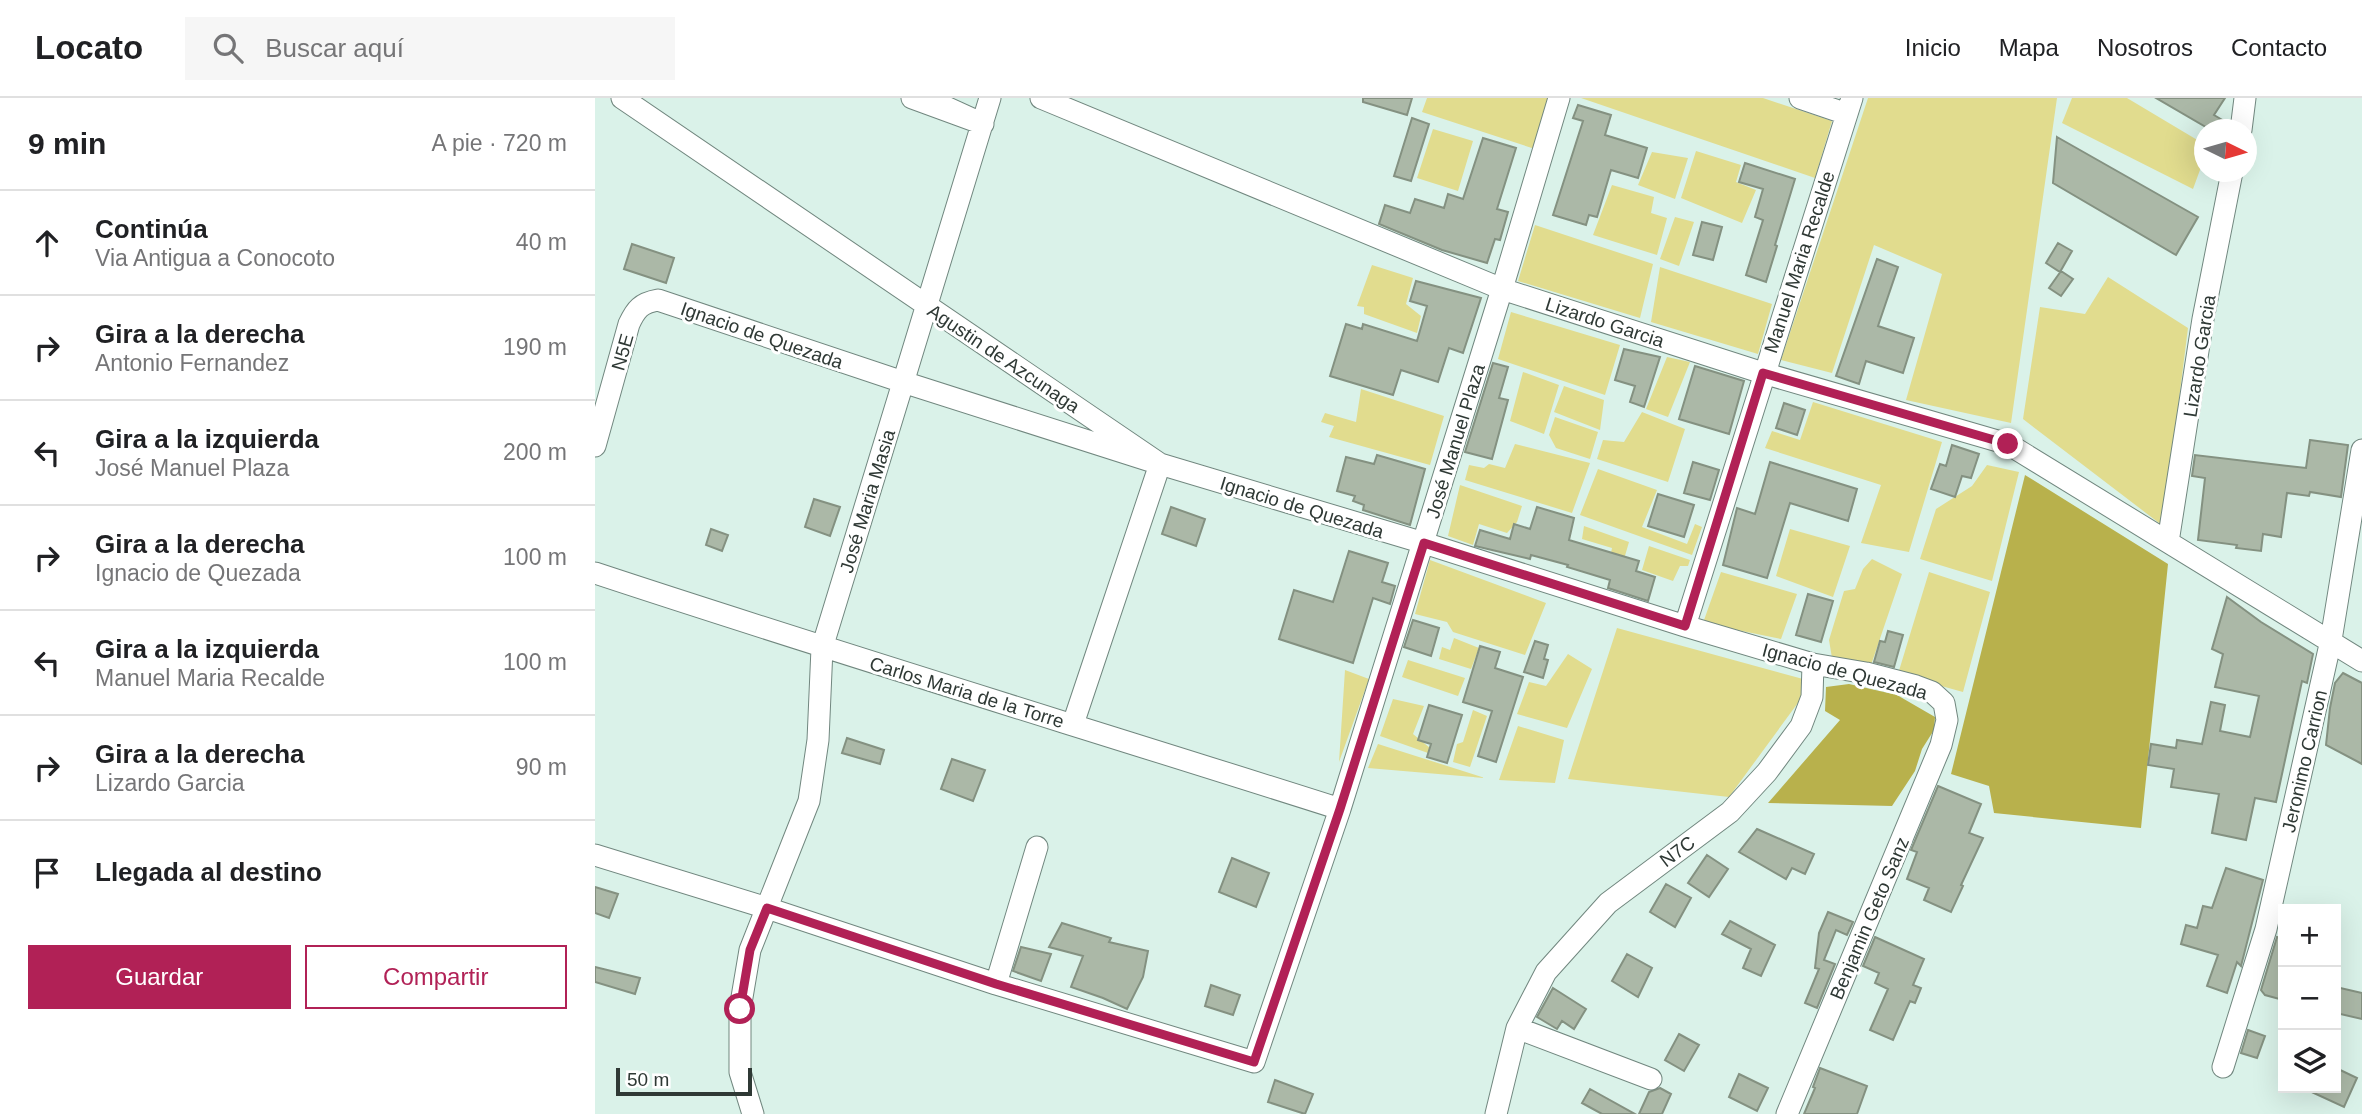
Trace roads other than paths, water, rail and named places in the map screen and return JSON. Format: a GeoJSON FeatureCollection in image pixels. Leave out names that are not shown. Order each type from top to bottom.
{"type":"FeatureCollection","features":[{"type":"Feature","properties":{"kind":"street","name":"Agustin de Azcunaga"},"geometry":{"type":"LineString","coordinates":[[622,98],[1160,464]]}},
{"type":"Feature","properties":{"kind":"street"},"geometry":{"type":"LineString","coordinates":[[912,98],[983,124]]}},
{"type":"Feature","properties":{"kind":"street"},"geometry":{"type":"LineString","coordinates":[[926,98],[983,124]]}},
{"type":"Feature","properties":{"kind":"street","name":"José Maria Masia"},"geometry":{"type":"LineString","coordinates":[[753,1114],[740,1072],[740,1009],[750,950],[809,801],[818,740],[822,648],[990,98]]}},
{"type":"Feature","properties":{"kind":"street","name":"Lizardo Garcia"},"geometry":{"type":"LineString","coordinates":[[1041,98],[1502,289],[1763,373],[2008,444],[2362,661]]}},
{"type":"Feature","properties":{"kind":"street","name":"José Manuel Plaza"},"geometry":{"type":"LineString","coordinates":[[996,984],[1254,1062],[1340,809],[1559,98]]}},
{"type":"Feature","properties":{"kind":"street"},"geometry":{"type":"LineString","coordinates":[[1800,98],[1849,106]]}},
{"type":"Feature","properties":{"kind":"street"},"geometry":{"type":"LineString","coordinates":[[2242,119],[2245,98]]}},
{"type":"Feature","properties":{"kind":"street","name":"Manuel Maria Recalde"},"geometry":{"type":"LineString","coordinates":[[1685,626],[1849,106]]}},
{"type":"Feature","properties":{"kind":"street","name":"Lizardo Garcia"},"geometry":{"type":"LineString","coordinates":[[2168,542],[2203,319],[2230,182]]}},
{"type":"Feature","properties":{"kind":"street","name":"Ignacio de Quezada"},"geometry":{"type":"LineString","coordinates":[[645,303],[658,300],[1160,464],[1424,543],[1685,626],[1813,664],[1866,673],[1932,692],[1944,703],[1947,720]]}},
{"type":"Feature","properties":{"kind":"street","name":"N5E"},"geometry":{"type":"LineString","coordinates":[[595,446],[629,324],[635,311],[645,303]]}},
{"type":"Feature","properties":{"kind":"street","name":"Jeronimo Carrion"},"geometry":{"type":"LineString","coordinates":[[2223,1067],[2266,929],[2331,640],[2362,450]]}},
{"type":"Feature","properties":{"kind":"street"},"geometry":{"type":"LineString","coordinates":[[1073,724],[1160,464]]}},
{"type":"Feature","properties":{"kind":"street","name":"Carlos Maria de la Torre"},"geometry":{"type":"LineString","coordinates":[[595,573],[822,648],[1340,809]]}},
{"type":"Feature","properties":{"kind":"street","name":"N7C"},"geometry":{"type":"LineString","coordinates":[[1496,1114],[1517,1028],[1546,972],[1608,903],[1730,812],[1767,772],[1801,726],[1812,697],[1813,664]]}},
{"type":"Feature","properties":{"kind":"street","name":"Benjamin Geto Sanz"},"geometry":{"type":"LineString","coordinates":[[1787,1114],[1941,744],[1947,720]]}},
{"type":"Feature","properties":{"kind":"street"},"geometry":{"type":"LineString","coordinates":[[595,855],[767,908],[996,984],[1037,847]]}},
{"type":"Feature","properties":{"kind":"street"},"geometry":{"type":"LineString","coordinates":[[1517,1028],[1651,1079]]}}]}
